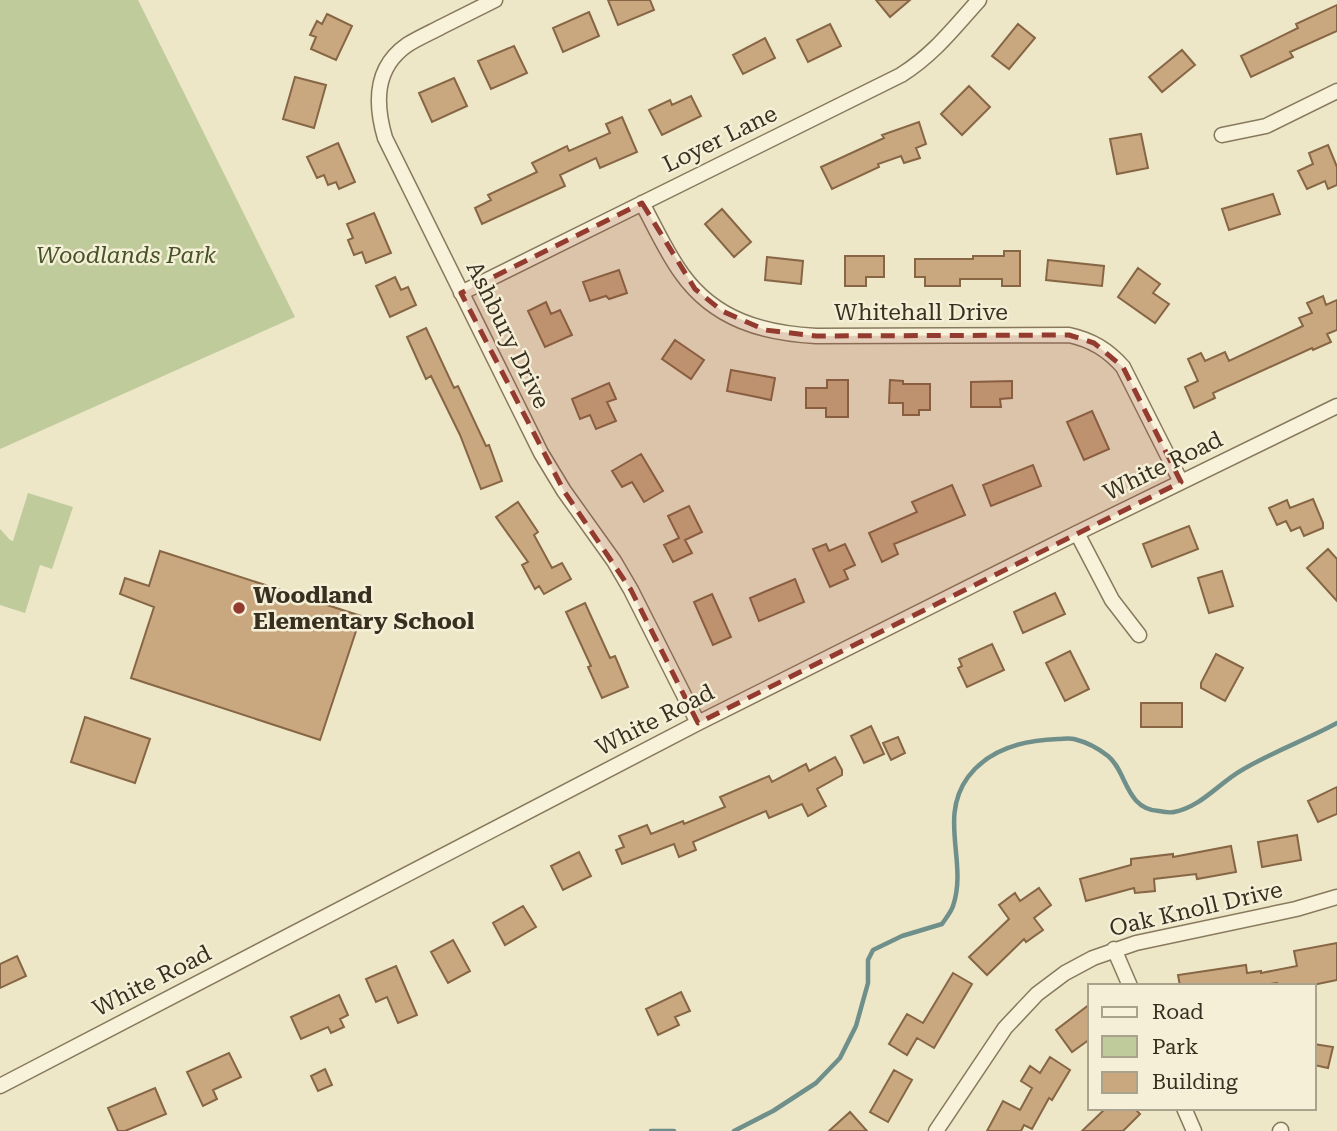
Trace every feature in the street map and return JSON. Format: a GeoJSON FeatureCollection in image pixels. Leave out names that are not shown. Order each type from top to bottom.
{"type":"FeatureCollection","features":[{"type":"Feature","properties":{"kind":"street","name":"Ashbury Drive"},"geometry":{"type":"LineString","coordinates":[[495,0],[404,47],[389,65],[380,86],[380,121],[385,138],[541,453],[631,590],[698,723]]}},
{"type":"Feature","properties":{"kind":"street","name":"Loyer Lane"},"geometry":{"type":"LineString","coordinates":[[461,293],[901,75],[939,46],[979,0]]}},
{"type":"Feature","properties":{"kind":"street"},"geometry":{"type":"LineString","coordinates":[[1222,135],[1266,125],[1337,91]]}},
{"type":"Feature","properties":{"kind":"street","name":"Whitehall Drive"},"geometry":{"type":"LineString","coordinates":[[642,203],[670,257],[695,289],[722,311],[765,330],[816,335],[1069,335],[1094,342],[1123,367],[1181,482]]}},
{"type":"Feature","properties":{"kind":"street","name":"White Road"},"geometry":{"type":"LineString","coordinates":[[0,1086],[698,723],[1337,406]]}},
{"type":"Feature","properties":{"kind":"street"},"geometry":{"type":"LineString","coordinates":[[1077,533],[1112,600],[1139,635]]}},
{"type":"Feature","properties":{"kind":"street","name":"Oak Knoll Drive"},"geometry":{"type":"LineString","coordinates":[[936,1131],[1020,1010],[1037,994],[1085,961],[1136,943],[1296,909],[1337,897]]}},
{"type":"Feature","properties":{"kind":"street"},"geometry":{"type":"LineString","coordinates":[[1114,949],[1129,984]]}},
{"type":"Feature","properties":{"kind":"street"},"geometry":{"type":"LineString","coordinates":[[1185,1110],[1194,1131]]}},
{"type":"Feature","properties":{"kind":"highlighted area"},"geometry":{"type":"Polygon","coordinates":[[[642,203],[695,289],[722,311],[765,330],[816,336],[1069,335],[1094,343],[1123,367],[1181,482],[698,723],[631,590],[564,491],[461,293],[642,203]]]}},
{"type":"Feature","properties":{"kind":"green space","name":"Woodlands Park"},"geometry":{"type":"Polygon","coordinates":[[[0,0],[138,0],[295,317],[0,449],[0,0]]]}},
{"type":"Feature","properties":{"kind":"green space"},"geometry":{"type":"Polygon","coordinates":[[[28,493],[73,507],[52,569],[40,565],[25,613],[0,605],[0,529],[13,541],[28,493]]]}},
{"type":"Feature","properties":{"kind":"building"},"geometry":{"type":"Polygon","coordinates":[[[608,0],[650,0],[654,10],[618,25],[608,0]]]}},
{"type":"Feature","properties":{"kind":"building"},"geometry":{"type":"Polygon","coordinates":[[[876,0],[910,0],[890,17],[876,0]]]}},
{"type":"Feature","properties":{"kind":"building"},"geometry":{"type":"Polygon","coordinates":[[[1337,5],[1337,31],[1290,52],[1293,57],[1251,77],[1241,56],[1298,28],[1296,24],[1337,5]]]}},
{"type":"Feature","properties":{"kind":"building"},"geometry":{"type":"Polygon","coordinates":[[[589,12],[599,36],[563,52],[553,28],[589,12]]]}},
{"type":"Feature","properties":{"kind":"building"},"geometry":{"type":"Polygon","coordinates":[[[327,14],[352,26],[336,60],[311,49],[316,37],[310,35],[317,21],[322,24],[327,14]]]}},
{"type":"Feature","properties":{"kind":"building"},"geometry":{"type":"Polygon","coordinates":[[[830,24],[841,46],[808,62],[797,40],[830,24]]]}},
{"type":"Feature","properties":{"kind":"building"},"geometry":{"type":"Polygon","coordinates":[[[1018,24],[1035,38],[1009,69],[992,56],[1018,24]]]}},
{"type":"Feature","properties":{"kind":"building"},"geometry":{"type":"Polygon","coordinates":[[[765,38],[775,58],[743,74],[733,55],[765,38]]]}},
{"type":"Feature","properties":{"kind":"building"},"geometry":{"type":"Polygon","coordinates":[[[514,46],[527,73],[491,89],[478,61],[514,46]]]}},
{"type":"Feature","properties":{"kind":"building"},"geometry":{"type":"Polygon","coordinates":[[[1182,50],[1195,65],[1162,92],[1149,77],[1182,50]]]}},
{"type":"Feature","properties":{"kind":"building"},"geometry":{"type":"Polygon","coordinates":[[[295,77],[326,85],[314,128],[283,119],[295,77]]]}},
{"type":"Feature","properties":{"kind":"building"},"geometry":{"type":"Polygon","coordinates":[[[454,78],[467,106],[432,122],[419,93],[454,78]]]}},
{"type":"Feature","properties":{"kind":"building"},"geometry":{"type":"Polygon","coordinates":[[[969,86],[990,107],[962,135],[941,114],[969,86]]]}},
{"type":"Feature","properties":{"kind":"building"},"geometry":{"type":"Polygon","coordinates":[[[691,96],[701,116],[662,135],[649,110],[670,100],[672,105],[691,96]]]}},
{"type":"Feature","properties":{"kind":"building"},"geometry":{"type":"Polygon","coordinates":[[[622,117],[637,152],[600,168],[596,158],[560,175],[565,186],[482,224],[475,208],[491,200],[488,195],[537,172],[532,163],[567,146],[569,151],[610,133],[606,124],[622,117]]]}},
{"type":"Feature","properties":{"kind":"building"},"geometry":{"type":"Polygon","coordinates":[[[919,122],[926,144],[916,148],[920,158],[904,163],[901,156],[878,164],[879,167],[832,189],[821,167],[884,138],[882,135],[919,122]]]}},
{"type":"Feature","properties":{"kind":"building"},"geometry":{"type":"Polygon","coordinates":[[[1141,134],[1148,168],[1117,174],[1110,139],[1141,134]]]}},
{"type":"Feature","properties":{"kind":"building"},"geometry":{"type":"Polygon","coordinates":[[[338,143],[355,182],[339,189],[336,182],[328,185],[324,175],[317,178],[307,157],[338,143]]]}},
{"type":"Feature","properties":{"kind":"building"},"geometry":{"type":"Polygon","coordinates":[[[1328,145],[1337,167],[1337,185],[1328,189],[1325,181],[1307,189],[1298,171],[1313,164],[1309,153],[1328,145]]]}},
{"type":"Feature","properties":{"kind":"building"},"geometry":{"type":"Polygon","coordinates":[[[1273,194],[1280,214],[1229,230],[1222,209],[1273,194]]]}},
{"type":"Feature","properties":{"kind":"building"},"geometry":{"type":"Polygon","coordinates":[[[722,209],[751,242],[734,257],[705,224],[722,209]]]}},
{"type":"Feature","properties":{"kind":"building"},"geometry":{"type":"Polygon","coordinates":[[[374,213],[391,253],[366,263],[362,252],[354,255],[348,240],[353,238],[347,224],[374,213]]]}},
{"type":"Feature","properties":{"kind":"building"},"geometry":{"type":"Polygon","coordinates":[[[1004,251],[1020,251],[1020,286],[1002,286],[1002,279],[960,279],[960,286],[925,286],[925,277],[915,277],[915,259],[973,259],[973,256],[1004,256],[1004,251]]]}},
{"type":"Feature","properties":{"kind":"building"},"geometry":{"type":"Polygon","coordinates":[[[845,256],[884,256],[884,277],[866,277],[866,286],[845,286],[845,256]]]}},
{"type":"Feature","properties":{"kind":"building"},"geometry":{"type":"Polygon","coordinates":[[[767,257],[803,261],[801,284],[765,280],[767,257]]]}},
{"type":"Feature","properties":{"kind":"building"},"geometry":{"type":"Polygon","coordinates":[[[1048,260],[1104,266],[1102,286],[1046,280],[1048,260]]]}},
{"type":"Feature","properties":{"kind":"building"},"geometry":{"type":"Polygon","coordinates":[[[1138,268],[1160,284],[1153,293],[1169,304],[1155,323],[1118,297],[1138,268]]]}},
{"type":"Feature","properties":{"kind":"building"},"geometry":{"type":"Polygon","coordinates":[[[619,270],[627,293],[590,301],[583,282],[619,270]]]}},
{"type":"Feature","properties":{"kind":"building"},"geometry":{"type":"Polygon","coordinates":[[[395,277],[401,290],[408,287],[416,305],[390,317],[376,286],[395,277]]]}},
{"type":"Feature","properties":{"kind":"building"},"geometry":{"type":"Polygon","coordinates":[[[1323,296],[1326,305],[1337,300],[1337,330],[1327,334],[1331,342],[1213,393],[1215,398],[1194,408],[1185,387],[1198,381],[1188,359],[1201,353],[1205,361],[1225,352],[1229,361],[1303,326],[1299,318],[1312,313],[1307,303],[1323,296]]]}},
{"type":"Feature","properties":{"kind":"building"},"geometry":{"type":"Polygon","coordinates":[[[546,302],[551,314],[560,310],[572,335],[545,347],[528,311],[546,302]]]}},
{"type":"Feature","properties":{"kind":"building"},"geometry":{"type":"Polygon","coordinates":[[[426,328],[454,388],[458,386],[486,446],[489,445],[502,481],[481,489],[460,435],[431,376],[426,379],[407,337],[426,328]]]}},
{"type":"Feature","properties":{"kind":"building"},"geometry":{"type":"Polygon","coordinates":[[[675,340],[704,360],[691,379],[662,359],[675,340]]]}},
{"type":"Feature","properties":{"kind":"building"},"geometry":{"type":"Polygon","coordinates":[[[731,370],[775,378],[771,400],[727,391],[731,370]]]}},
{"type":"Feature","properties":{"kind":"building"},"geometry":{"type":"Polygon","coordinates":[[[827,380],[848,380],[848,417],[826,417],[826,408],[806,408],[806,388],[827,388],[827,380]]]}},
{"type":"Feature","properties":{"kind":"building"},"geometry":{"type":"Polygon","coordinates":[[[890,380],[903,381],[903,384],[930,384],[930,410],[919,410],[919,415],[903,415],[903,403],[889,403],[890,380]]]}},
{"type":"Feature","properties":{"kind":"building"},"geometry":{"type":"Polygon","coordinates":[[[1012,381],[1012,398],[1000,399],[1001,407],[971,407],[971,382],[1012,381]]]}},
{"type":"Feature","properties":{"kind":"building"},"geometry":{"type":"Polygon","coordinates":[[[609,383],[616,399],[607,402],[616,421],[596,429],[590,415],[580,419],[572,399],[609,383]]]}},
{"type":"Feature","properties":{"kind":"building"},"geometry":{"type":"Polygon","coordinates":[[[1092,411],[1109,449],[1084,460],[1067,422],[1092,411]]]}},
{"type":"Feature","properties":{"kind":"building"},"geometry":{"type":"Polygon","coordinates":[[[641,454],[663,491],[644,502],[632,482],[622,487],[612,471],[641,454]]]}},
{"type":"Feature","properties":{"kind":"building"},"geometry":{"type":"Polygon","coordinates":[[[1033,465],[1041,486],[991,506],[983,485],[1033,465]]]}},
{"type":"Feature","properties":{"kind":"building"},"geometry":{"type":"Polygon","coordinates":[[[952,485],[965,515],[894,544],[898,554],[882,562],[869,533],[917,512],[912,502],[952,485]]]}},
{"type":"Feature","properties":{"kind":"building"},"geometry":{"type":"Polygon","coordinates":[[[1313,499],[1323,528],[1304,536],[1300,527],[1291,531],[1286,521],[1277,525],[1269,508],[1287,500],[1290,508],[1313,499]]]}},
{"type":"Feature","properties":{"kind":"building"},"geometry":{"type":"Polygon","coordinates":[[[518,502],[538,532],[534,535],[552,568],[562,563],[571,579],[544,594],[539,586],[535,589],[522,565],[528,562],[496,517],[518,502]]]}},
{"type":"Feature","properties":{"kind":"building"},"geometry":{"type":"Polygon","coordinates":[[[689,506],[702,532],[685,540],[692,553],[673,562],[664,545],[679,538],[668,516],[689,506]]]}},
{"type":"Feature","properties":{"kind":"building"},"geometry":{"type":"Polygon","coordinates":[[[1189,526],[1198,549],[1152,567],[1143,544],[1189,526]]]}},
{"type":"Feature","properties":{"kind":"building"},"geometry":{"type":"Polygon","coordinates":[[[826,544],[829,551],[845,544],[855,565],[844,570],[848,579],[830,587],[813,549],[826,544]]]}},
{"type":"Feature","properties":{"kind":"building"},"geometry":{"type":"Polygon","coordinates":[[[1328,549],[1337,559],[1337,601],[1307,568],[1328,549]]]}},
{"type":"Feature","properties":{"kind":"building","name":"Woodland Elementary School"},"geometry":{"type":"Polygon","coordinates":[[[160,551],[361,616],[320,740],[131,678],[154,607],[120,594],[125,578],[149,586],[160,551]]]}},
{"type":"Feature","properties":{"kind":"building"},"geometry":{"type":"Polygon","coordinates":[[[1222,571],[1233,606],[1209,613],[1198,578],[1222,571]]]}},
{"type":"Feature","properties":{"kind":"building"},"geometry":{"type":"Polygon","coordinates":[[[795,579],[804,602],[759,621],[750,598],[795,579]]]}},
{"type":"Feature","properties":{"kind":"building"},"geometry":{"type":"Polygon","coordinates":[[[1055,593],[1065,614],[1023,633],[1014,612],[1055,593]]]}},
{"type":"Feature","properties":{"kind":"building"},"geometry":{"type":"Polygon","coordinates":[[[712,594],[731,637],[713,645],[694,602],[712,594]]]}},
{"type":"Feature","properties":{"kind":"building"},"geometry":{"type":"Polygon","coordinates":[[[585,603],[610,658],[615,656],[628,687],[602,698],[588,667],[591,666],[566,612],[585,603]]]}},
{"type":"Feature","properties":{"kind":"building"},"geometry":{"type":"Polygon","coordinates":[[[992,644],[1004,670],[967,687],[958,668],[962,666],[959,659],[992,644]]]}},
{"type":"Feature","properties":{"kind":"building"},"geometry":{"type":"Polygon","coordinates":[[[1070,651],[1089,689],[1065,701],[1046,663],[1070,651]]]}},
{"type":"Feature","properties":{"kind":"building"},"geometry":{"type":"Polygon","coordinates":[[[1216,654],[1243,668],[1225,701],[1201,688],[1216,654]]]}},
{"type":"Feature","properties":{"kind":"building"},"geometry":{"type":"Polygon","coordinates":[[[1141,703],[1182,703],[1182,727],[1141,727],[1141,703]]]}},
{"type":"Feature","properties":{"kind":"building"},"geometry":{"type":"Polygon","coordinates":[[[85,717],[150,739],[135,783],[71,762],[85,717]]]}},
{"type":"Feature","properties":{"kind":"building"},"geometry":{"type":"Polygon","coordinates":[[[871,726],[884,754],[864,763],[851,736],[871,726]]]}},
{"type":"Feature","properties":{"kind":"building"},"geometry":{"type":"Polygon","coordinates":[[[898,737],[905,753],[891,760],[883,743],[898,737]]]}},
{"type":"Feature","properties":{"kind":"building"},"geometry":{"type":"Polygon","coordinates":[[[835,757],[842,775],[817,789],[826,806],[808,816],[802,804],[769,818],[766,811],[693,842],[696,850],[679,857],[674,844],[622,864],[616,850],[624,847],[619,836],[647,825],[651,834],[683,821],[684,824],[725,807],[720,797],[769,776],[772,782],[806,764],[809,771],[835,757]]]}},
{"type":"Feature","properties":{"kind":"building"},"geometry":{"type":"Polygon","coordinates":[[[1337,787],[1337,814],[1318,822],[1308,801],[1337,787]]]}},
{"type":"Feature","properties":{"kind":"building"},"geometry":{"type":"Polygon","coordinates":[[[1297,835],[1301,860],[1262,867],[1258,842],[1297,835]]]}},
{"type":"Feature","properties":{"kind":"building"},"geometry":{"type":"Polygon","coordinates":[[[1231,846],[1236,872],[1197,879],[1196,874],[1154,879],[1155,891],[1135,893],[1134,888],[1086,901],[1080,879],[1131,865],[1131,859],[1173,854],[1173,857],[1231,846]]]}},
{"type":"Feature","properties":{"kind":"building"},"geometry":{"type":"Polygon","coordinates":[[[579,852],[591,876],[563,890],[551,866],[579,852]]]}},
{"type":"Feature","properties":{"kind":"building"},"geometry":{"type":"Polygon","coordinates":[[[1039,888],[1051,905],[1034,918],[1043,930],[1026,942],[1024,939],[987,975],[969,957],[1009,919],[999,905],[1015,893],[1020,901],[1039,888]]]}},
{"type":"Feature","properties":{"kind":"building"},"geometry":{"type":"Polygon","coordinates":[[[523,906],[536,927],[505,945],[493,923],[523,906]]]}},
{"type":"Feature","properties":{"kind":"building"},"geometry":{"type":"Polygon","coordinates":[[[453,940],[470,971],[448,983],[431,952],[453,940]]]}},
{"type":"Feature","properties":{"kind":"building"},"geometry":{"type":"Polygon","coordinates":[[[1337,943],[1337,980],[1316,984],[1180,984],[1178,975],[1246,965],[1247,973],[1297,966],[1294,951],[1337,943]]]}},
{"type":"Feature","properties":{"kind":"building"},"geometry":{"type":"Polygon","coordinates":[[[17,956],[26,976],[0,988],[0,964],[17,956]]]}},
{"type":"Feature","properties":{"kind":"building"},"geometry":{"type":"Polygon","coordinates":[[[396,966],[417,1015],[398,1023],[387,997],[376,1002],[366,979],[396,966]]]}},
{"type":"Feature","properties":{"kind":"building"},"geometry":{"type":"Polygon","coordinates":[[[953,973],[972,984],[934,1048],[917,1038],[907,1055],[889,1044],[907,1014],[923,1023],[953,973]]]}},
{"type":"Feature","properties":{"kind":"building"},"geometry":{"type":"Polygon","coordinates":[[[681,992],[690,1011],[675,1017],[679,1025],[658,1035],[646,1009],[681,992]]]}},
{"type":"Feature","properties":{"kind":"building"},"geometry":{"type":"Polygon","coordinates":[[[339,995],[348,1015],[340,1019],[344,1027],[331,1033],[328,1027],[301,1039],[291,1017],[339,995]]]}},
{"type":"Feature","properties":{"kind":"building"},"geometry":{"type":"Polygon","coordinates":[[[1088,1006],[1088,1040],[1072,1052],[1056,1030],[1088,1006]]]}},
{"type":"Feature","properties":{"kind":"building"},"geometry":{"type":"Polygon","coordinates":[[[1316,1044],[1333,1047],[1328,1068],[1316,1065],[1316,1044]]]}},
{"type":"Feature","properties":{"kind":"building"},"geometry":{"type":"Polygon","coordinates":[[[229,1053],[241,1077],[213,1090],[217,1099],[203,1106],[187,1072],[229,1053]]]}},
{"type":"Feature","properties":{"kind":"building"},"geometry":{"type":"Polygon","coordinates":[[[1050,1057],[1070,1070],[1052,1100],[1049,1098],[1032,1129],[1024,1125],[1021,1131],[987,1131],[1003,1101],[1020,1110],[1032,1088],[1021,1081],[1030,1066],[1040,1073],[1050,1057]]]}},
{"type":"Feature","properties":{"kind":"building"},"geometry":{"type":"Polygon","coordinates":[[[325,1069],[332,1085],[318,1091],[311,1076],[325,1069]]]}},
{"type":"Feature","properties":{"kind":"building"},"geometry":{"type":"Polygon","coordinates":[[[894,1070],[912,1080],[888,1122],[870,1112],[894,1070]]]}},
{"type":"Feature","properties":{"kind":"building"},"geometry":{"type":"Polygon","coordinates":[[[155,1088],[166,1114],[125,1131],[118,1131],[108,1108],[155,1088]]]}},
{"type":"Feature","properties":{"kind":"building"},"geometry":{"type":"Polygon","coordinates":[[[1104,1110],[1136,1110],[1140,1114],[1123,1131],[1082,1131],[1104,1110]]]}},
{"type":"Feature","properties":{"kind":"building"},"geometry":{"type":"Polygon","coordinates":[[[850,1112],[867,1131],[829,1131],[850,1112]]]}},
{"type":"Feature","properties":{"kind":"waterway"},"geometry":{"type":"LineString","coordinates":[[734,1131],[773,1111],[816,1083],[840,1058],[856,1026],[868,983],[868,960],[873,950],[902,936],[942,924],[953,906],[957,890],[955,808],[959,793],[968,777],[986,759],[1008,748],[1033,741],[1078,740],[1108,756],[1139,804],[1148,809],[1172,812],[1193,805],[1253,764],[1337,723]]}},
{"type":"Feature","properties":{"kind":"waterway"},"geometry":{"type":"LineString","coordinates":[[651,1131],[674,1131]]}},
{"type":"Feature","properties":{"kind":"place","name":"Woodland Elementary School"},"geometry":{"type":"Point","coordinates":[239,608]}}]}
